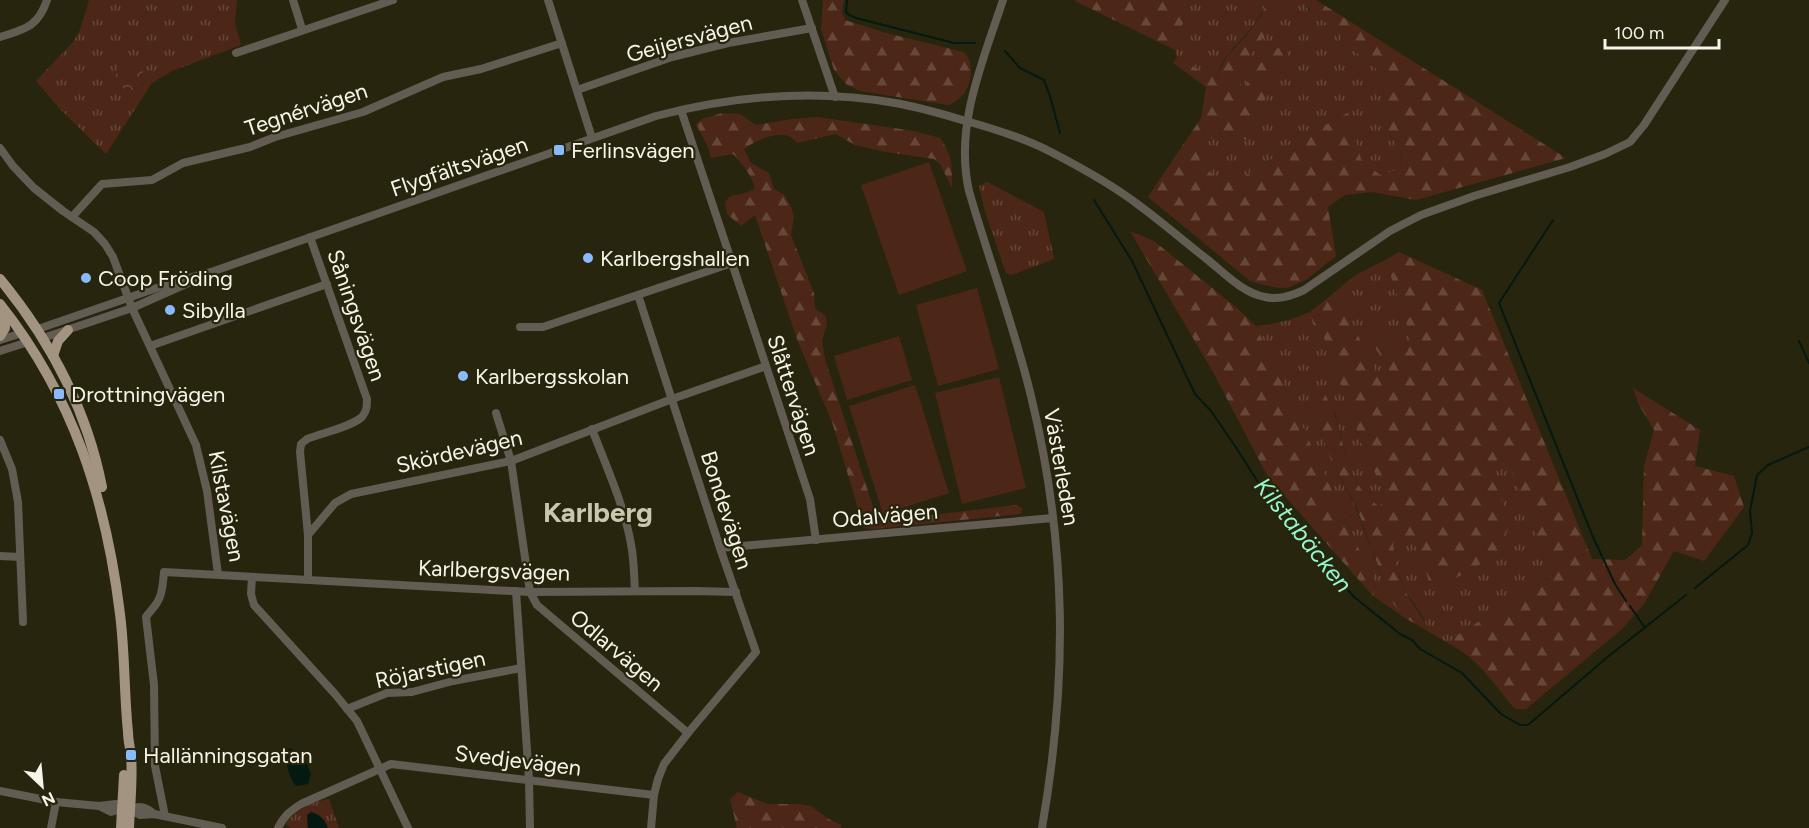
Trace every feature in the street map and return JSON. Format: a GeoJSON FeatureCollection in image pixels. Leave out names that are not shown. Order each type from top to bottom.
{"type":"FeatureCollection","features":[{"type":"Feature","properties":{"kind":"main road"},"geometry":{"type":"LineString","coordinates":[[0,279],[40,333],[53,356],[78,406],[100,478],[120,614],[125,666],[128,732],[126,809],[129,828]]}},
{"type":"Feature","properties":{"kind":"main road"},"geometry":{"type":"LineString","coordinates":[[2,306],[48,374],[76,432],[91,474],[107,532]]}},
{"type":"Feature","properties":{"kind":"main road"},"geometry":{"type":"LineString","coordinates":[[0,338],[5,328],[2,306]]}},
{"type":"Feature","properties":{"kind":"main road"},"geometry":{"type":"LineString","coordinates":[[53,356],[58,341],[68,330]]}},
{"type":"Feature","properties":{"kind":"main road"},"geometry":{"type":"LineString","coordinates":[[25,338],[40,333]]}},
{"type":"Feature","properties":{"kind":"main road"},"geometry":{"type":"LineString","coordinates":[[121,828],[126,809]]}},
{"type":"Feature","properties":{"kind":"street"},"geometry":{"type":"LineString","coordinates":[[0,37],[28,28],[36,22],[47,0]]}},
{"type":"Feature","properties":{"kind":"street"},"geometry":{"type":"LineString","coordinates":[[293,0],[302,29]]}},
{"type":"Feature","properties":{"kind":"street"},"geometry":{"type":"LineString","coordinates":[[236,53],[393,0]]}},
{"type":"Feature","properties":{"kind":"street"},"geometry":{"type":"LineString","coordinates":[[548,0],[592,138]]}},
{"type":"Feature","properties":{"kind":"street"},"geometry":{"type":"LineString","coordinates":[[802,0],[835,97]]}},
{"type":"Feature","properties":{"kind":"street","name":"Västerleden"},"geometry":{"type":"LineString","coordinates":[[1003,0],[972,99],[964,153],[965,178],[1027,379],[1041,442],[1053,518],[1060,601],[1060,681],[1053,763],[1042,828]]}},
{"type":"Feature","properties":{"kind":"street","name":"Flygfältsvägen"},"geometry":{"type":"LineString","coordinates":[[40,333],[68,330],[132,308],[214,271],[656,116],[723,102],[775,97],[835,97],[893,102],[968,121],[1026,141],[1090,173],[1135,202],[1251,292],[1264,297],[1291,296],[1304,290],[1390,231],[1421,215],[1587,161],[1618,148],[1636,136],[1725,0]]}},
{"type":"Feature","properties":{"kind":"street","name":"Geijersvägen"},"geometry":{"type":"LineString","coordinates":[[577,90],[672,57],[728,43],[812,28]]}},
{"type":"Feature","properties":{"kind":"street","name":"Tegnérvägen"},"geometry":{"type":"LineString","coordinates":[[72,217],[102,184],[152,180],[183,163],[250,147],[275,137],[363,112],[443,77],[481,69],[562,43]]}},
{"type":"Feature","properties":{"kind":"street","name":"Slåttervägen"},"geometry":{"type":"LineString","coordinates":[[681,110],[810,499],[816,540]]}},
{"type":"Feature","properties":{"kind":"street","name":"Kilstavägen"},"geometry":{"type":"LineString","coordinates":[[0,148],[34,188],[94,232],[113,257],[127,298],[196,445],[207,491],[218,574],[252,577],[251,594],[254,605],[347,709],[365,736],[408,828]]}},
{"type":"Feature","properties":{"kind":"street","name":"Såningsvägen"},"geometry":{"type":"LineString","coordinates":[[308,579],[308,535],[301,444],[307,438],[356,421],[363,416],[367,408],[367,399],[310,237]]}},
{"type":"Feature","properties":{"kind":"street"},"geometry":{"type":"LineString","coordinates":[[520,327],[543,327],[732,263]]}},
{"type":"Feature","properties":{"kind":"street","name":"Flygfältsvägen"},"geometry":{"type":"LineString","coordinates":[[40,333],[127,298],[214,271]]}},
{"type":"Feature","properties":{"kind":"street"},"geometry":{"type":"LineString","coordinates":[[150,346],[327,284]]}},
{"type":"Feature","properties":{"kind":"street","name":"Bondevägen"},"geometry":{"type":"LineString","coordinates":[[638,295],[756,652],[688,733],[661,771],[654,795],[651,828]]}},
{"type":"Feature","properties":{"kind":"street"},"geometry":{"type":"LineString","coordinates":[[0,338],[25,338]]}},
{"type":"Feature","properties":{"kind":"street"},"geometry":{"type":"LineString","coordinates":[[0,351],[25,338]]}},
{"type":"Feature","properties":{"kind":"street","name":"Skördevägen"},"geometry":{"type":"LineString","coordinates":[[308,535],[335,503],[351,494],[511,461],[672,399],[766,366]]}},
{"type":"Feature","properties":{"kind":"street","name":"Odlarvägen"},"geometry":{"type":"LineString","coordinates":[[496,413],[511,461],[530,592],[537,605],[688,733]]}},
{"type":"Feature","properties":{"kind":"street"},"geometry":{"type":"LineString","coordinates":[[592,429],[622,510],[632,547],[635,591]]}},
{"type":"Feature","properties":{"kind":"street"},"geometry":{"type":"LineString","coordinates":[[0,440],[3,453],[12,469],[17,494],[23,622]]}},
{"type":"Feature","properties":{"kind":"street","name":"Odalvägen"},"geometry":{"type":"LineString","coordinates":[[720,548],[1053,518]]}},
{"type":"Feature","properties":{"kind":"street"},"geometry":{"type":"LineString","coordinates":[[0,556],[20,557]]}},
{"type":"Feature","properties":{"kind":"street"},"geometry":{"type":"LineString","coordinates":[[165,816],[155,766],[153,685],[146,617],[150,609],[158,603],[162,593],[164,572],[218,574]]}},
{"type":"Feature","properties":{"kind":"street","name":"Karlbergsvägen"},"geometry":{"type":"LineString","coordinates":[[252,577],[530,592],[736,592]]}},
{"type":"Feature","properties":{"kind":"street"},"geometry":{"type":"LineString","coordinates":[[516,591],[529,779],[530,828]]}},
{"type":"Feature","properties":{"kind":"street","name":"Röjarstigen"},"geometry":{"type":"LineString","coordinates":[[347,709],[387,693],[412,692],[453,681],[521,668]]}},
{"type":"Feature","properties":{"kind":"street","name":"Svedjevägen"},"geometry":{"type":"LineString","coordinates":[[278,828],[282,818],[289,811],[391,764],[654,795]]}},
{"type":"Feature","properties":{"kind":"street"},"geometry":{"type":"LineString","coordinates":[[0,791],[56,802],[99,806],[116,804],[126,809],[140,806],[154,814],[190,825],[222,828]]}},
{"type":"Feature","properties":{"kind":"street"},"geometry":{"type":"LineString","coordinates":[[51,828],[56,802]]}},
{"type":"Feature","properties":{"kind":"green space"},"geometry":{"type":"Polygon","coordinates":[[[89,0],[237,0],[235,23],[241,45],[172,71],[152,83],[106,154],[59,108],[36,81],[73,42],[80,30],[89,0]]]}},
{"type":"Feature","properties":{"kind":"green space"},"geometry":{"type":"Polygon","coordinates":[[[823,0],[844,0],[842,11],[845,20],[886,33],[964,52],[971,66],[966,90],[948,105],[860,91],[846,84],[834,70],[821,29],[823,0]]]}},
{"type":"Feature","properties":{"kind":"green space"},"geometry":{"type":"Polygon","coordinates":[[[1076,0],[1190,0],[1175,50],[1076,0]]]}},
{"type":"Feature","properties":{"kind":"green space"},"geometry":{"type":"Polygon","coordinates":[[[1190,0],[1268,0],[1255,23],[1227,56],[1215,78],[1177,58],[1175,50],[1190,0]]]}},
{"type":"Feature","properties":{"kind":"green space"},"geometry":{"type":"Polygon","coordinates":[[[1268,0],[1285,7],[1236,75],[1243,89],[1255,69],[1275,48],[1288,49],[1285,66],[1272,85],[1246,140],[1221,132],[1207,141],[1199,160],[1214,176],[1237,180],[1264,165],[1290,144],[1351,111],[1361,159],[1380,175],[1401,168],[1400,151],[1382,121],[1384,83],[1374,65],[1356,52],[1343,47],[1339,29],[1314,15],[1305,0],[1316,0],[1566,158],[1416,200],[1372,192],[1345,195],[1328,207],[1336,256],[1306,280],[1287,288],[1272,287],[1250,281],[1148,197],[1201,118],[1206,87],[1173,63],[1177,58],[1215,78],[1228,55],[1247,35],[1262,14],[1268,0]]]}},
{"type":"Feature","properties":{"kind":"green space"},"geometry":{"type":"Polygon","coordinates":[[[1272,0],[1305,0],[1308,10],[1339,29],[1343,47],[1356,52],[1374,65],[1384,83],[1382,121],[1400,151],[1401,168],[1380,176],[1361,159],[1356,141],[1290,144],[1264,165],[1237,180],[1214,176],[1199,160],[1207,141],[1221,132],[1246,140],[1272,85],[1285,66],[1255,69],[1243,89],[1236,75],[1284,7],[1272,0]]]}},
{"type":"Feature","properties":{"kind":"green space"},"geometry":{"type":"Polygon","coordinates":[[[127,62],[144,66],[142,78],[130,95],[122,87],[120,79],[115,77],[119,66],[127,62]]]}},
{"type":"Feature","properties":{"kind":"green space"},"geometry":{"type":"Polygon","coordinates":[[[722,113],[740,114],[756,125],[818,117],[914,131],[940,138],[951,162],[952,188],[940,164],[934,159],[855,145],[836,134],[797,143],[792,138],[779,135],[760,140],[744,149],[751,163],[769,173],[774,189],[784,195],[790,204],[794,216],[791,235],[814,293],[815,309],[825,315],[827,325],[822,340],[825,359],[877,519],[890,520],[1016,505],[1022,508],[1021,514],[874,529],[864,528],[832,422],[798,342],[755,215],[741,226],[727,214],[725,202],[730,196],[755,189],[752,180],[733,154],[711,158],[696,124],[702,119],[722,113]]]}},
{"type":"Feature","properties":{"kind":"green space"},"geometry":{"type":"Polygon","coordinates":[[[929,162],[967,271],[899,295],[861,185],[929,162]]]}},
{"type":"Feature","properties":{"kind":"green space"},"geometry":{"type":"Polygon","coordinates":[[[987,182],[1044,212],[1054,258],[1052,260],[1011,275],[1006,273],[985,212],[979,186],[987,182]]]}},
{"type":"Feature","properties":{"kind":"green space"},"geometry":{"type":"Polygon","coordinates":[[[1130,231],[1154,241],[1256,326],[1376,586],[1373,596],[1268,477],[1213,372],[1130,231]]]}},
{"type":"Feature","properties":{"kind":"green space"},"geometry":{"type":"Polygon","coordinates":[[[1399,252],[1482,290],[1592,559],[1625,560],[1642,545],[1644,466],[1654,430],[1638,403],[1633,388],[1700,430],[1695,466],[1734,476],[1744,507],[1704,561],[1674,551],[1644,604],[1622,629],[1526,709],[1515,709],[1478,665],[1451,645],[1454,637],[1554,575],[1506,457],[1488,464],[1510,523],[1501,548],[1475,568],[1442,585],[1429,582],[1421,553],[1408,537],[1393,543],[1402,584],[1429,632],[1405,618],[1391,601],[1356,506],[1331,460],[1319,426],[1311,393],[1325,394],[1334,413],[1354,478],[1369,498],[1380,507],[1384,490],[1366,456],[1323,335],[1313,324],[1310,312],[1325,300],[1341,300],[1384,389],[1388,367],[1371,342],[1367,329],[1376,331],[1397,349],[1410,341],[1387,259],[1399,252]]]}},
{"type":"Feature","properties":{"kind":"green space"},"geometry":{"type":"Polygon","coordinates":[[[1387,259],[1410,341],[1397,349],[1376,331],[1367,330],[1371,342],[1388,367],[1384,390],[1341,300],[1325,300],[1354,276],[1387,259]]]}},
{"type":"Feature","properties":{"kind":"green space"},"geometry":{"type":"Polygon","coordinates":[[[977,288],[999,369],[938,386],[916,305],[977,288]]]}},
{"type":"Feature","properties":{"kind":"green space"},"geometry":{"type":"Polygon","coordinates":[[[1310,312],[1313,324],[1323,335],[1366,456],[1384,490],[1380,507],[1366,497],[1350,471],[1335,413],[1311,393],[1319,426],[1331,460],[1355,506],[1391,601],[1405,618],[1373,596],[1376,586],[1256,326],[1284,321],[1310,312]]]}},
{"type":"Feature","properties":{"kind":"green space"},"geometry":{"type":"Polygon","coordinates":[[[899,336],[912,380],[847,400],[834,356],[899,336]]]}},
{"type":"Feature","properties":{"kind":"green space"},"geometry":{"type":"Polygon","coordinates":[[[999,377],[1026,488],[962,504],[935,393],[999,377]]]}},
{"type":"Feature","properties":{"kind":"green space"},"geometry":{"type":"Polygon","coordinates":[[[915,385],[949,493],[883,514],[849,406],[915,385]]]}},
{"type":"Feature","properties":{"kind":"green space"},"geometry":{"type":"Polygon","coordinates":[[[1506,457],[1554,575],[1454,637],[1451,645],[1429,632],[1423,617],[1405,590],[1396,568],[1393,543],[1408,536],[1421,553],[1429,581],[1510,523],[1487,464],[1506,457]]]}},
{"type":"Feature","properties":{"kind":"green space"},"geometry":{"type":"Polygon","coordinates":[[[738,792],[768,804],[811,806],[841,825],[841,828],[737,828],[730,799],[738,792]]]}},
{"type":"Feature","properties":{"kind":"green space"},"geometry":{"type":"Polygon","coordinates":[[[329,799],[339,828],[328,828],[324,819],[307,821],[308,828],[291,828],[286,824],[304,807],[329,799]]]}},
{"type":"Feature","properties":{"kind":"shaded area"},"geometry":{"type":"Polygon","coordinates":[[[289,748],[298,752],[306,762],[311,774],[308,784],[296,786],[291,779],[286,760],[286,751],[289,748]]]}},
{"type":"Feature","properties":{"kind":"shaded area"},"geometry":{"type":"Polygon","coordinates":[[[311,812],[322,818],[328,828],[308,828],[307,815],[311,812]]]}},
{"type":"Feature","properties":{"kind":"waterway","name":"Kilstabäcken"},"geometry":{"type":"LineString","coordinates":[[847,0],[846,12],[856,18],[954,43],[975,43]]}},
{"type":"Feature","properties":{"kind":"waterway","name":"Kilstabäcken"},"geometry":{"type":"LineString","coordinates":[[1005,51],[1020,68],[1044,80],[1060,133]]}},
{"type":"Feature","properties":{"kind":"waterway","name":"Kilstabäcken"},"geometry":{"type":"LineString","coordinates":[[1094,200],[1132,261],[1195,394],[1211,411],[1256,479],[1272,499],[1280,505],[1284,520],[1315,557],[1335,574],[1353,596],[1400,634],[1412,640],[1420,649],[1462,673],[1501,714],[1520,725],[1528,725],[1610,655],[1686,595]]}},
{"type":"Feature","properties":{"kind":"waterway"},"geometry":{"type":"LineString","coordinates":[[1553,220],[1499,303],[1593,537],[1615,584],[1626,601]]}},
{"type":"Feature","properties":{"kind":"waterway"},"geometry":{"type":"LineString","coordinates":[[1799,341],[1809,363]]}},
{"type":"Feature","properties":{"kind":"waterway","name":"Kilstabäcken"},"geometry":{"type":"LineString","coordinates":[[1695,588],[1748,545],[1752,533],[1750,511],[1757,475],[1768,465],[1809,447]]}},
{"type":"Feature","properties":{"kind":"waterway"},"geometry":{"type":"LineString","coordinates":[[1630,606],[1645,628]]}},
{"type":"Feature","properties":{"kind":"place","name":"Ferlinsvägen"},"geometry":{"type":"Point","coordinates":[559,150]}},
{"type":"Feature","properties":{"kind":"place","name":"Karlbergshallen"},"geometry":{"type":"Point","coordinates":[588,258]}},
{"type":"Feature","properties":{"kind":"place","name":"Coop Fröding"},"geometry":{"type":"Point","coordinates":[86,278]}},
{"type":"Feature","properties":{"kind":"place","name":"Sibylla"},"geometry":{"type":"Point","coordinates":[170,310]}},
{"type":"Feature","properties":{"kind":"place","name":"Karlbergsskolan"},"geometry":{"type":"Point","coordinates":[463,376]}},
{"type":"Feature","properties":{"kind":"place","name":"Drottningvägen"},"geometry":{"type":"Point","coordinates":[59,394]}},
{"type":"Feature","properties":{"kind":"place","name":"Hallänningsgatan"},"geometry":{"type":"Point","coordinates":[131,755]}},
{"type":"Feature","properties":{"kind":"district","name":"Karlberg"},"geometry":{"type":"Point","coordinates":[598,512]}}]}
